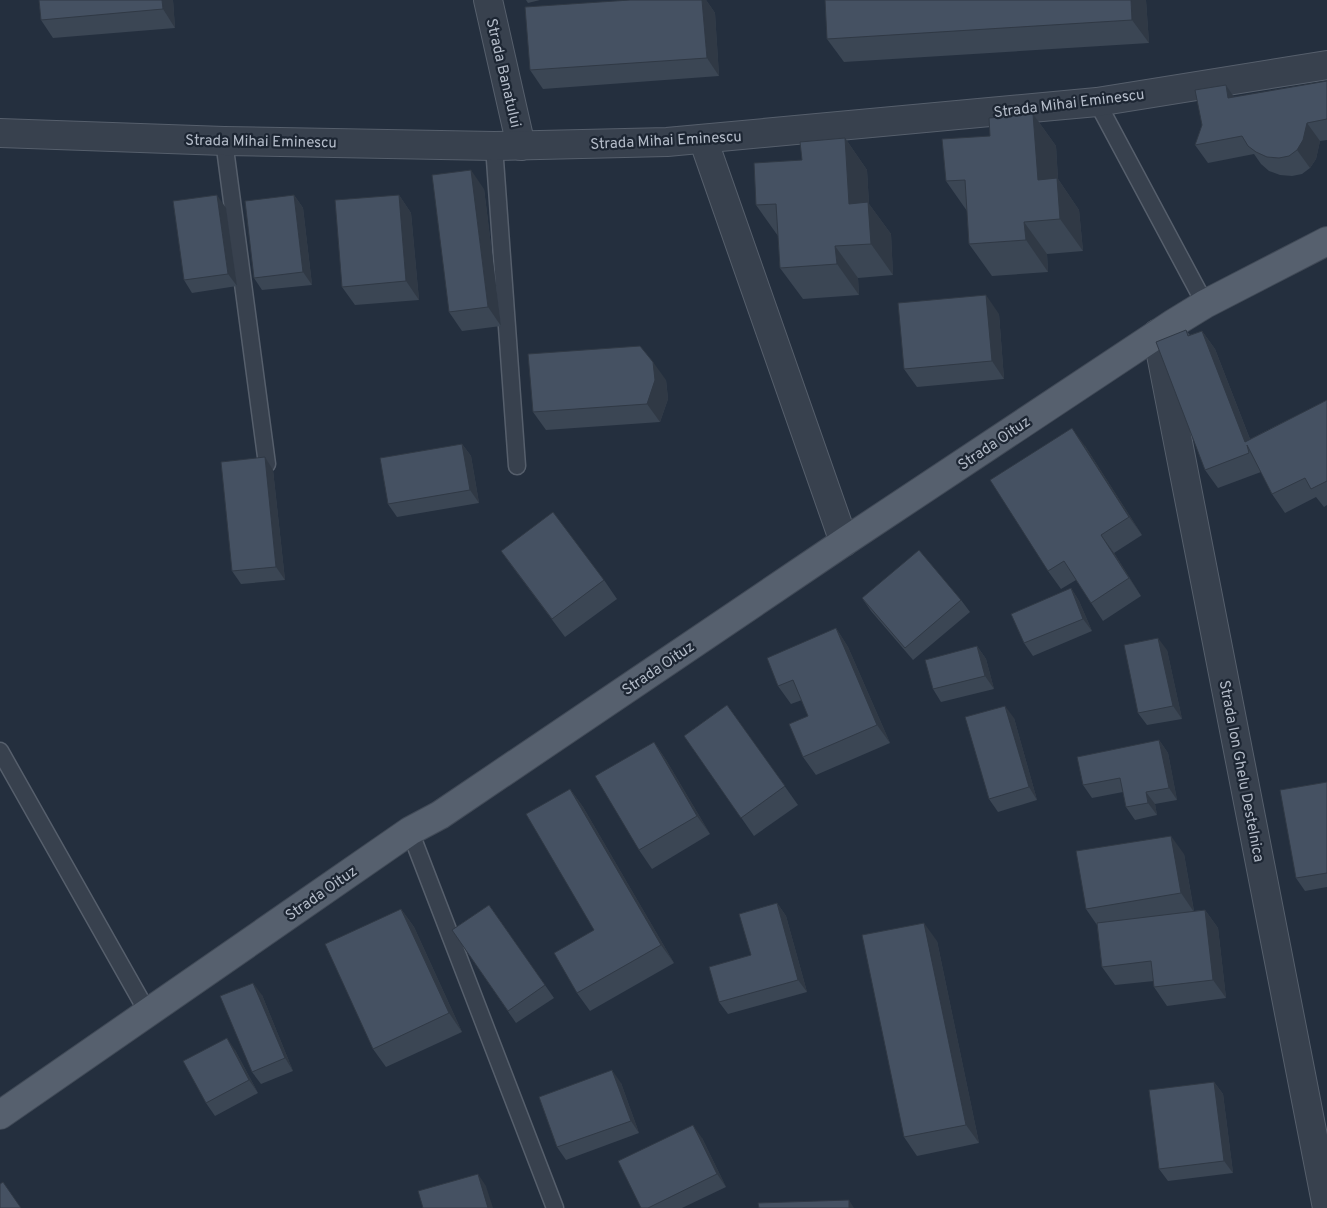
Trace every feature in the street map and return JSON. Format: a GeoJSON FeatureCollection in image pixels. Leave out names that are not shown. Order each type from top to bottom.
{"type":"FeatureCollection","features":[{"type":"Feature","properties":{"kind":"main road","name":"Strada Oituz"},"geometry":{"type":"LineString","coordinates":[[0,1115],[410,831],[440,815],[844,542],[1157,334],[1205,304],[1327,241]]}},
{"type":"Feature","properties":{"kind":"street","name":"Strada Banatului"},"geometry":{"type":"LineString","coordinates":[[488,0],[521,146]]}},
{"type":"Feature","properties":{"kind":"street","name":"Strada Mihai Eminescu"},"geometry":{"type":"LineString","coordinates":[[0,132],[224,140],[494,146],[702,139],[1096,102],[1327,65]]}},
{"type":"Feature","properties":{"kind":"street"},"geometry":{"type":"LineString","coordinates":[[702,139],[844,542]]}},
{"type":"Feature","properties":{"kind":"street","name":"Strada Ion Ghelu Destelnica"},"geometry":{"type":"LineString","coordinates":[[1157,334],[1327,1208]]}},
{"type":"Feature","properties":{"kind":"lane"},"geometry":{"type":"LineString","coordinates":[[1096,102],[1205,304]]}},
{"type":"Feature","properties":{"kind":"lane"},"geometry":{"type":"LineString","coordinates":[[224,140],[267,464]]}},
{"type":"Feature","properties":{"kind":"lane"},"geometry":{"type":"LineString","coordinates":[[494,146],[517,466]]}},
{"type":"Feature","properties":{"kind":"lane"},"geometry":{"type":"LineString","coordinates":[[0,752],[148,1013]]}},
{"type":"Feature","properties":{"kind":"lane"},"geometry":{"type":"LineString","coordinates":[[410,831],[555,1208]]}},
{"type":"Feature","properties":{"kind":"building"},"geometry":{"type":"Polygon","coordinates":[[[39,0],[162,0],[163,9],[41,20],[39,0]]]}},
{"type":"Feature","properties":{"kind":"building"},"geometry":{"type":"Polygon","coordinates":[[[630,0],[702,0],[707,58],[530,70],[525,7],[630,0]]]}},
{"type":"Feature","properties":{"kind":"building"},"geometry":{"type":"Polygon","coordinates":[[[825,0],[1131,0],[1132,20],[827,39],[825,0]]]}},
{"type":"Feature","properties":{"kind":"building"},"geometry":{"type":"Polygon","coordinates":[[[1327,81],[1327,119],[1307,123],[1303,140],[1297,150],[1289,156],[1279,158],[1267,157],[1248,146],[1242,136],[1195,145],[1202,125],[1195,90],[1226,85],[1228,98],[1327,81]]]}},
{"type":"Feature","properties":{"kind":"building"},"geometry":{"type":"Polygon","coordinates":[[[1033,114],[1038,180],[1057,178],[1060,219],[1024,222],[1026,240],[969,244],[965,180],[946,181],[942,139],[990,136],[989,118],[1033,114]]]}},
{"type":"Feature","properties":{"kind":"building"},"geometry":{"type":"Polygon","coordinates":[[[845,138],[849,204],[868,202],[871,244],[835,246],[837,264],[780,268],[776,204],[756,205],[754,163],[802,160],[800,142],[845,138]]]}},
{"type":"Feature","properties":{"kind":"building"},"geometry":{"type":"Polygon","coordinates":[[[471,170],[488,307],[449,312],[432,175],[471,170]]]}},
{"type":"Feature","properties":{"kind":"building"},"geometry":{"type":"Polygon","coordinates":[[[217,195],[228,274],[184,280],[173,201],[217,195]]]}},
{"type":"Feature","properties":{"kind":"building"},"geometry":{"type":"Polygon","coordinates":[[[294,195],[303,272],[254,278],[245,201],[294,195]]]}},
{"type":"Feature","properties":{"kind":"building"},"geometry":{"type":"Polygon","coordinates":[[[399,195],[406,281],[342,287],[335,200],[399,195]]]}},
{"type":"Feature","properties":{"kind":"building"},"geometry":{"type":"Polygon","coordinates":[[[986,295],[992,361],[904,369],[898,303],[986,295]]]}},
{"type":"Feature","properties":{"kind":"building"},"geometry":{"type":"Polygon","coordinates":[[[1186,330],[1188,336],[1202,331],[1245,442],[1327,400],[1327,481],[1311,489],[1305,478],[1272,494],[1247,445],[1249,453],[1205,470],[1156,342],[1186,330]]]}},
{"type":"Feature","properties":{"kind":"building"},"geometry":{"type":"Polygon","coordinates":[[[640,346],[653,362],[655,380],[647,404],[533,412],[528,354],[640,346]]]}},
{"type":"Feature","properties":{"kind":"building"},"geometry":{"type":"Polygon","coordinates":[[[1072,428],[1129,517],[1101,535],[1129,578],[1091,603],[1064,561],[1048,571],[990,480],[1072,428]]]}},
{"type":"Feature","properties":{"kind":"building"},"geometry":{"type":"Polygon","coordinates":[[[462,444],[470,490],[388,504],[380,458],[462,444]]]}},
{"type":"Feature","properties":{"kind":"building"},"geometry":{"type":"Polygon","coordinates":[[[265,457],[276,567],[232,571],[221,462],[265,457]]]}},
{"type":"Feature","properties":{"kind":"building"},"geometry":{"type":"Polygon","coordinates":[[[553,512],[604,580],[552,619],[501,551],[553,512]]]}},
{"type":"Feature","properties":{"kind":"building"},"geometry":{"type":"Polygon","coordinates":[[[919,550],[961,600],[905,648],[862,598],[919,550]]]}},
{"type":"Feature","properties":{"kind":"building"},"geometry":{"type":"Polygon","coordinates":[[[1071,588],[1083,619],[1024,643],[1011,614],[1071,588]]]}},
{"type":"Feature","properties":{"kind":"building"},"geometry":{"type":"Polygon","coordinates":[[[836,628],[877,725],[803,757],[789,724],[808,716],[793,680],[778,686],[767,658],[836,628]]]}},
{"type":"Feature","properties":{"kind":"building"},"geometry":{"type":"Polygon","coordinates":[[[1158,638],[1173,706],[1138,713],[1124,645],[1158,638]]]}},
{"type":"Feature","properties":{"kind":"building"},"geometry":{"type":"Polygon","coordinates":[[[977,646],[985,676],[933,689],[925,660],[977,646]]]}},
{"type":"Feature","properties":{"kind":"building"},"geometry":{"type":"Polygon","coordinates":[[[727,705],[785,786],[741,818],[684,736],[727,705]]]}},
{"type":"Feature","properties":{"kind":"building"},"geometry":{"type":"Polygon","coordinates":[[[1005,706],[1029,787],[989,799],[965,717],[1005,706]]]}},
{"type":"Feature","properties":{"kind":"building"},"geometry":{"type":"Polygon","coordinates":[[[1159,740],[1169,788],[1146,792],[1148,803],[1126,807],[1120,778],[1083,785],[1077,757],[1159,740]]]}},
{"type":"Feature","properties":{"kind":"building"},"geometry":{"type":"Polygon","coordinates":[[[654,742],[697,816],[639,850],[595,776],[654,742]]]}},
{"type":"Feature","properties":{"kind":"building"},"geometry":{"type":"Polygon","coordinates":[[[1327,782],[1327,873],[1296,878],[1280,790],[1327,782]]]}},
{"type":"Feature","properties":{"kind":"building"},"geometry":{"type":"Polygon","coordinates":[[[570,789],[661,945],[577,993],[554,953],[594,930],[526,814],[570,789]]]}},
{"type":"Feature","properties":{"kind":"building"},"geometry":{"type":"Polygon","coordinates":[[[1171,836],[1181,893],[1086,909],[1076,851],[1171,836]]]}},
{"type":"Feature","properties":{"kind":"building"},"geometry":{"type":"Polygon","coordinates":[[[777,903],[798,980],[719,1002],[709,967],[751,955],[739,914],[777,903]]]}},
{"type":"Feature","properties":{"kind":"building"},"geometry":{"type":"Polygon","coordinates":[[[489,905],[545,985],[508,1011],[452,930],[489,905]]]}},
{"type":"Feature","properties":{"kind":"building"},"geometry":{"type":"Polygon","coordinates":[[[401,909],[449,1013],[373,1049],[325,944],[401,909]]]}},
{"type":"Feature","properties":{"kind":"building"},"geometry":{"type":"Polygon","coordinates":[[[1205,910],[1213,980],[1154,987],[1151,961],[1102,967],[1097,923],[1205,910]]]}},
{"type":"Feature","properties":{"kind":"building"},"geometry":{"type":"Polygon","coordinates":[[[924,923],[966,1125],[904,1137],[862,935],[924,923]]]}},
{"type":"Feature","properties":{"kind":"building"},"geometry":{"type":"Polygon","coordinates":[[[253,983],[285,1058],[252,1072],[220,996],[253,983]]]}},
{"type":"Feature","properties":{"kind":"building"},"geometry":{"type":"Polygon","coordinates":[[[227,1038],[249,1080],[206,1103],[183,1061],[227,1038]]]}},
{"type":"Feature","properties":{"kind":"building"},"geometry":{"type":"Polygon","coordinates":[[[612,1070],[631,1121],[557,1147],[539,1097],[612,1070]]]}},
{"type":"Feature","properties":{"kind":"building"},"geometry":{"type":"Polygon","coordinates":[[[1214,1082],[1224,1161],[1159,1169],[1149,1090],[1214,1082]]]}},
{"type":"Feature","properties":{"kind":"building"},"geometry":{"type":"Polygon","coordinates":[[[693,1125],[717,1174],[648,1208],[641,1208],[618,1161],[693,1125]]]}},
{"type":"Feature","properties":{"kind":"building"},"geometry":{"type":"Polygon","coordinates":[[[478,1174],[488,1208],[423,1208],[418,1191],[478,1174]]]}},
{"type":"Feature","properties":{"kind":"building"},"geometry":{"type":"Polygon","coordinates":[[[3,1182],[21,1208],[0,1208],[0,1184],[3,1182]]]}},
{"type":"Feature","properties":{"kind":"building"},"geometry":{"type":"Polygon","coordinates":[[[849,1200],[849,1208],[759,1208],[758,1203],[849,1200]]]}}]}
